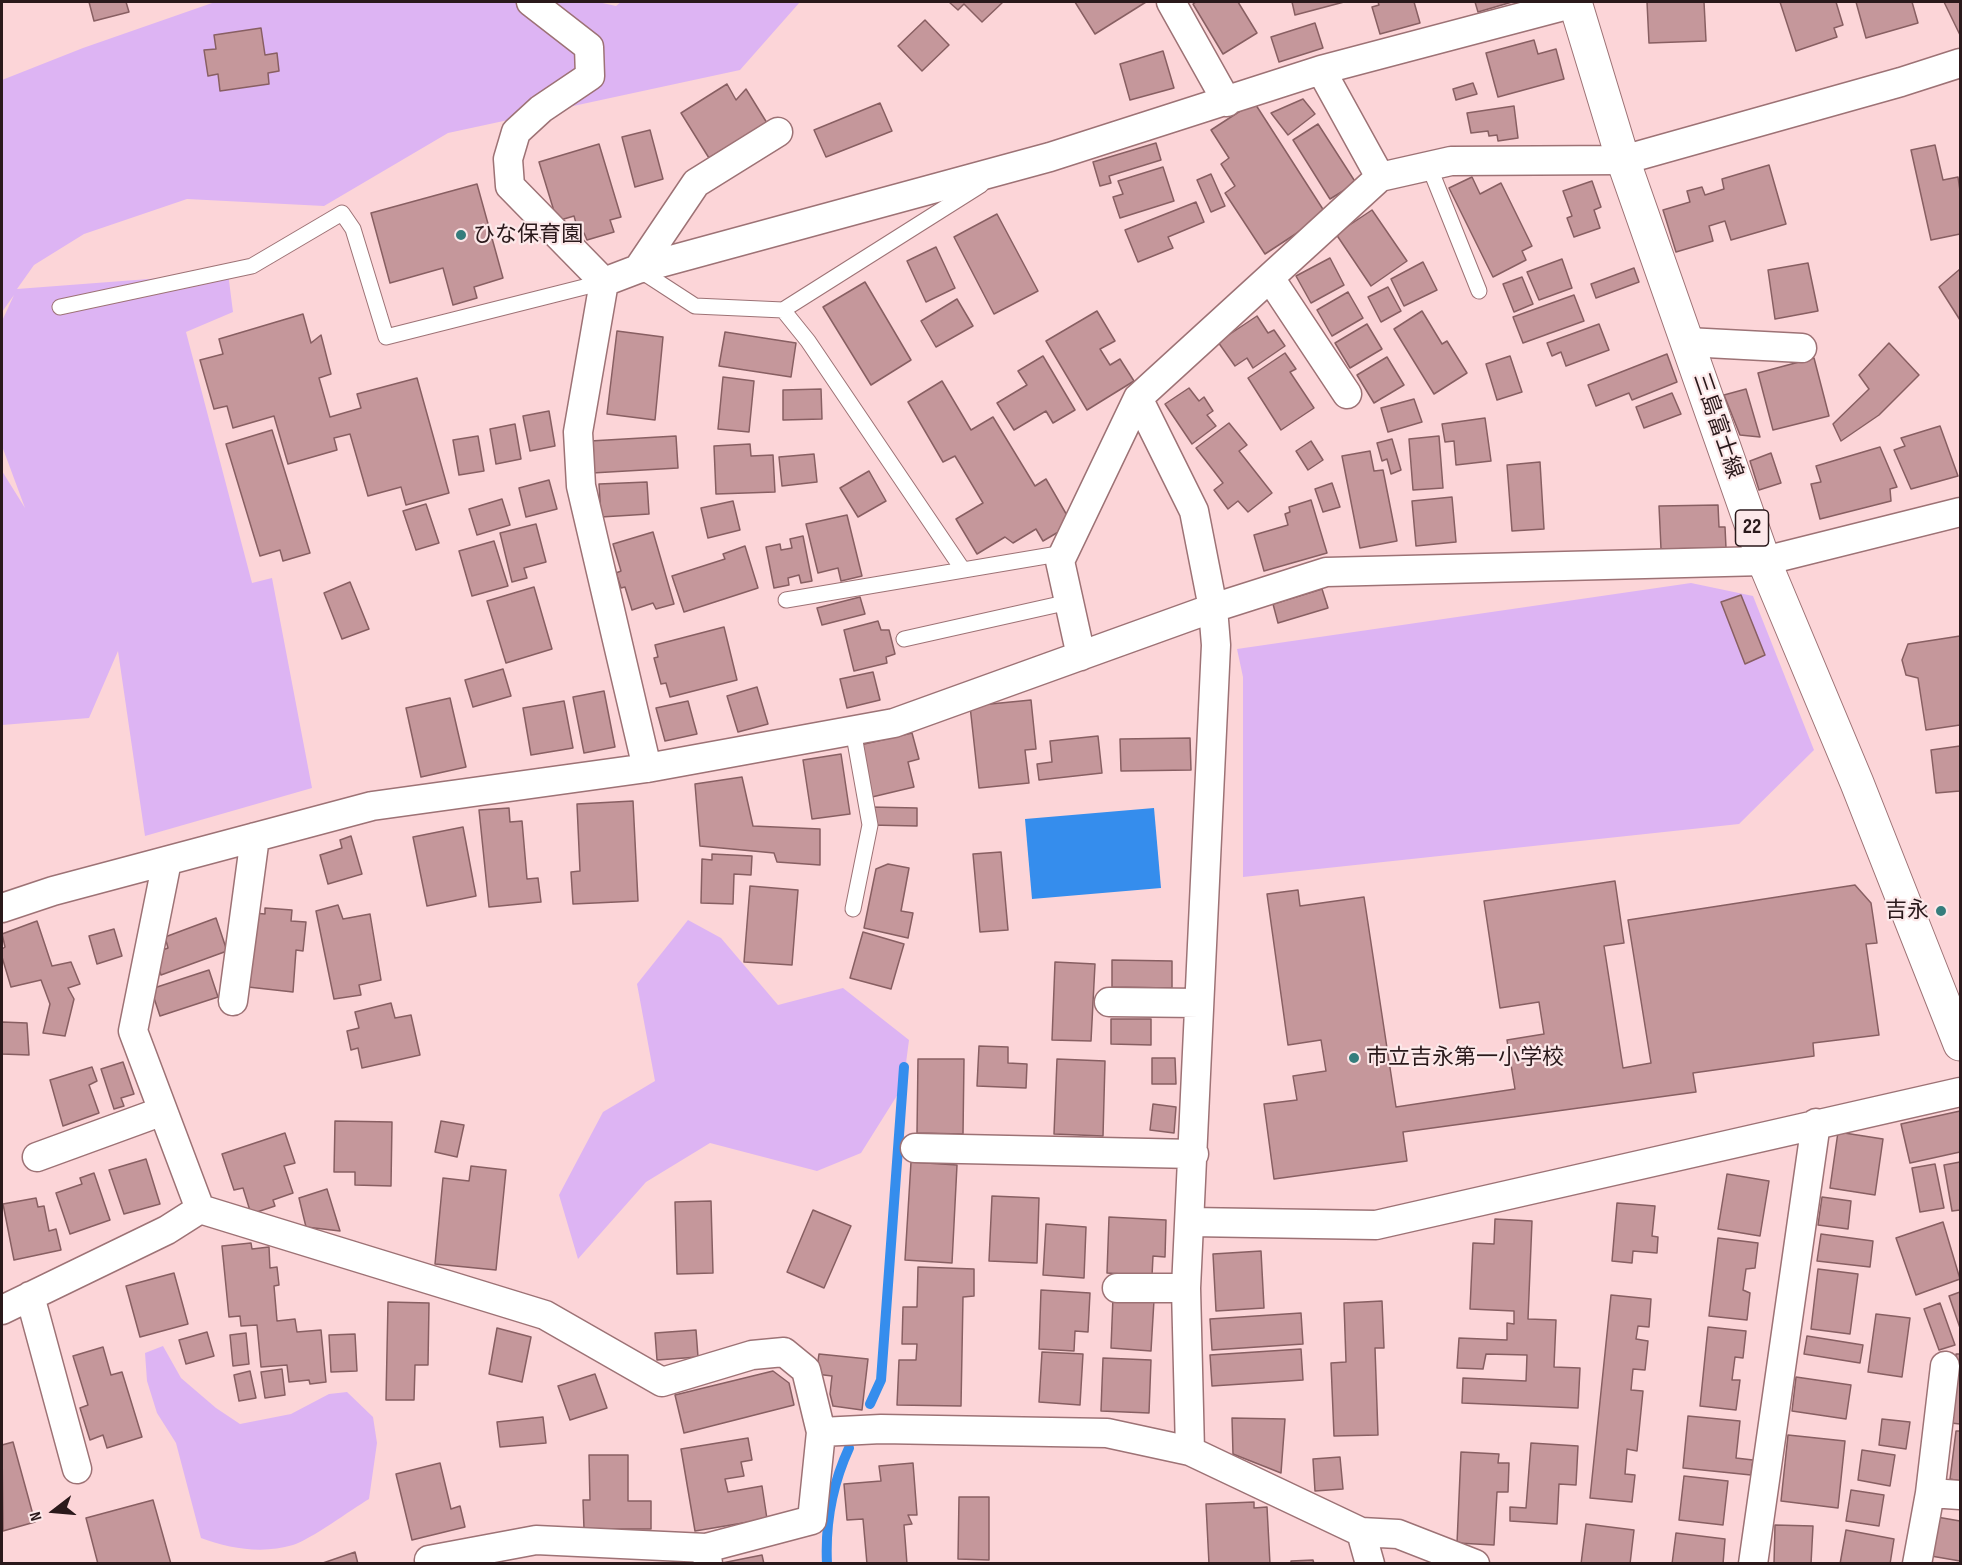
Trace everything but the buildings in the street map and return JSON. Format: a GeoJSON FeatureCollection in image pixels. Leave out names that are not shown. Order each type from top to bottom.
{"type":"FeatureCollection","features":[{"type":"Feature","properties":{"kind":"main road","name":"三島富士線"},"geometry":{"type":"LineString","coordinates":[[1575,2],[1623,160],[1764,561],[1857,783],[1960,1044]]}},
{"type":"Feature","properties":{"kind":"street"},"geometry":{"type":"LineString","coordinates":[[531,2],[589,47],[590,76],[541,109],[516,132],[508,159],[510,186],[604,282]]}},
{"type":"Feature","properties":{"kind":"street"},"geometry":{"type":"LineString","coordinates":[[1171,2],[1227,102]]}},
{"type":"Feature","properties":{"kind":"street"},"geometry":{"type":"LineString","coordinates":[[604,282],[638,269],[1006,169],[1227,102],[1321,70],[1575,2]]}},
{"type":"Feature","properties":{"kind":"street"},"geometry":{"type":"LineString","coordinates":[[1081,656],[1060,561],[1138,398],[1380,177],[1451,161],[1623,160],[1901,82],[1960,63]]}},
{"type":"Feature","properties":{"kind":"street"},"geometry":{"type":"LineString","coordinates":[[1321,70],[1380,177]]}},
{"type":"Feature","properties":{"kind":"street"},"geometry":{"type":"LineString","coordinates":[[638,269],[696,183],[778,132]]}},
{"type":"Feature","properties":{"kind":"street"},"geometry":{"type":"LineString","coordinates":[[1270,278],[1347,394]]}},
{"type":"Feature","properties":{"kind":"street"},"geometry":{"type":"LineString","coordinates":[[604,282],[578,432],[581,486],[647,768]]}},
{"type":"Feature","properties":{"kind":"street"},"geometry":{"type":"LineString","coordinates":[[1687,342],[1802,348]]}},
{"type":"Feature","properties":{"kind":"street"},"geometry":{"type":"LineString","coordinates":[[1138,398],[1194,511],[1213,608],[1216,645],[1191,1222],[1186,1288],[1190,1451]]}},
{"type":"Feature","properties":{"kind":"street"},"geometry":{"type":"LineString","coordinates":[[2,908],[372,806],[647,768],[894,723],[1213,608],[1326,572],[1764,561],[1960,512]]}},
{"type":"Feature","properties":{"kind":"street"},"geometry":{"type":"LineString","coordinates":[[233,1001],[255,837]]}},
{"type":"Feature","properties":{"kind":"street"},"geometry":{"type":"LineString","coordinates":[[167,861],[133,1031],[200,1209]]}},
{"type":"Feature","properties":{"kind":"street"},"geometry":{"type":"LineString","coordinates":[[1109,1002],[1199,1003]]}},
{"type":"Feature","properties":{"kind":"street"},"geometry":{"type":"LineString","coordinates":[[1191,1222],[1376,1225],[1960,1092]]}},
{"type":"Feature","properties":{"kind":"street"},"geometry":{"type":"LineString","coordinates":[[37,1157],[163,1111]]}},
{"type":"Feature","properties":{"kind":"street"},"geometry":{"type":"LineString","coordinates":[[1753,1563],[1816,1123]]}},
{"type":"Feature","properties":{"kind":"street"},"geometry":{"type":"LineString","coordinates":[[915,1148],[1194,1154]]}},
{"type":"Feature","properties":{"kind":"street"},"geometry":{"type":"LineString","coordinates":[[2,1310],[167,1230],[200,1209],[545,1314],[662,1382],[752,1355],[783,1352],[806,1370],[834,1431],[812,1520],[707,1556],[536,1540],[429,1560]]}},
{"type":"Feature","properties":{"kind":"street"},"geometry":{"type":"LineString","coordinates":[[1117,1288],[1186,1288]]}},
{"type":"Feature","properties":{"kind":"street"},"geometry":{"type":"LineString","coordinates":[[30,1296],[77,1470]]}},
{"type":"Feature","properties":{"kind":"street"},"geometry":{"type":"LineString","coordinates":[[1917,1563],[1930,1493],[1945,1366]]}},
{"type":"Feature","properties":{"kind":"street"},"geometry":{"type":"LineString","coordinates":[[834,1431],[880,1429],[1107,1433],[1190,1451],[1361,1532],[1398,1534],[1474,1563]]}},
{"type":"Feature","properties":{"kind":"street"},"geometry":{"type":"LineString","coordinates":[[1930,1493],[1960,1495]]}},
{"type":"Feature","properties":{"kind":"street"},"geometry":{"type":"LineString","coordinates":[[1361,1532],[1370,1563]]}},
{"type":"Feature","properties":{"kind":"lane"},"geometry":{"type":"LineString","coordinates":[[1429,166],[1479,291]]}},
{"type":"Feature","properties":{"kind":"lane"},"geometry":{"type":"LineString","coordinates":[[638,269],[695,306],[783,310],[1006,169]]}},
{"type":"Feature","properties":{"kind":"lane"},"geometry":{"type":"LineString","coordinates":[[60,307],[252,266],[342,213],[353,230],[386,337],[604,282]]}},
{"type":"Feature","properties":{"kind":"lane"},"geometry":{"type":"LineString","coordinates":[[783,310],[808,341],[963,570]]}},
{"type":"Feature","properties":{"kind":"lane"},"geometry":{"type":"LineString","coordinates":[[786,600],[1064,554]]}},
{"type":"Feature","properties":{"kind":"lane"},"geometry":{"type":"LineString","coordinates":[[904,639],[1069,602]]}},
{"type":"Feature","properties":{"kind":"lane"},"geometry":{"type":"LineString","coordinates":[[853,730],[870,825],[853,909]]}},
{"type":"Feature","properties":{"kind":"shaded area"},"geometry":{"type":"Polygon","coordinates":[[[215,2],[598,2],[616,6],[621,2],[800,2],[740,70],[448,133],[324,206],[187,199],[84,234],[34,265],[17,289],[228,273],[233,312],[186,332],[252,583],[272,578],[312,788],[145,836],[118,651],[89,718],[2,725],[2,471],[25,508],[2,446],[2,321],[14,295],[2,312],[2,80],[83,48],[215,2]]]}},
{"type":"Feature","properties":{"kind":"shaded area"},"geometry":{"type":"Polygon","coordinates":[[[1691,583],[1753,596],[1814,750],[1739,824],[1243,877],[1243,677],[1237,649],[1691,583]]]}},
{"type":"Feature","properties":{"kind":"shaded area"},"geometry":{"type":"Polygon","coordinates":[[[688,920],[721,938],[778,1005],[843,988],[909,1040],[903,1086],[861,1153],[817,1171],[710,1143],[646,1182],[578,1259],[559,1195],[603,1112],[655,1081],[637,984],[688,920]]]}},
{"type":"Feature","properties":{"kind":"shaded area"},"geometry":{"type":"Polygon","coordinates":[[[163,1346],[181,1378],[216,1408],[240,1424],[291,1414],[329,1394],[347,1392],[373,1417],[377,1443],[369,1499],[310,1537],[282,1548],[247,1549],[201,1538],[176,1443],[157,1413],[147,1381],[145,1353],[163,1346]]]}},
{"type":"Feature","properties":{"kind":"water"},"geometry":{"type":"Polygon","coordinates":[[[1154,808],[1161,888],[1032,899],[1025,819],[1154,808]]]}},
{"type":"Feature","properties":{"kind":"waterway"},"geometry":{"type":"LineString","coordinates":[[870,1404],[881,1380],[904,1067]]}},
{"type":"Feature","properties":{"kind":"waterway"},"geometry":{"type":"LineString","coordinates":[[827,1564],[827,1534],[831,1504],[838,1476],[849,1448]]}},
{"type":"Feature","properties":{"kind":"place","name":"ひな保育園"},"geometry":{"type":"Point","coordinates":[461,235]}},
{"type":"Feature","properties":{"kind":"place","name":"吉永"},"geometry":{"type":"Point","coordinates":[1941,911]}},
{"type":"Feature","properties":{"kind":"place","name":"市立吉永第一小学校"},"geometry":{"type":"Point","coordinates":[1354,1058]}}]}
